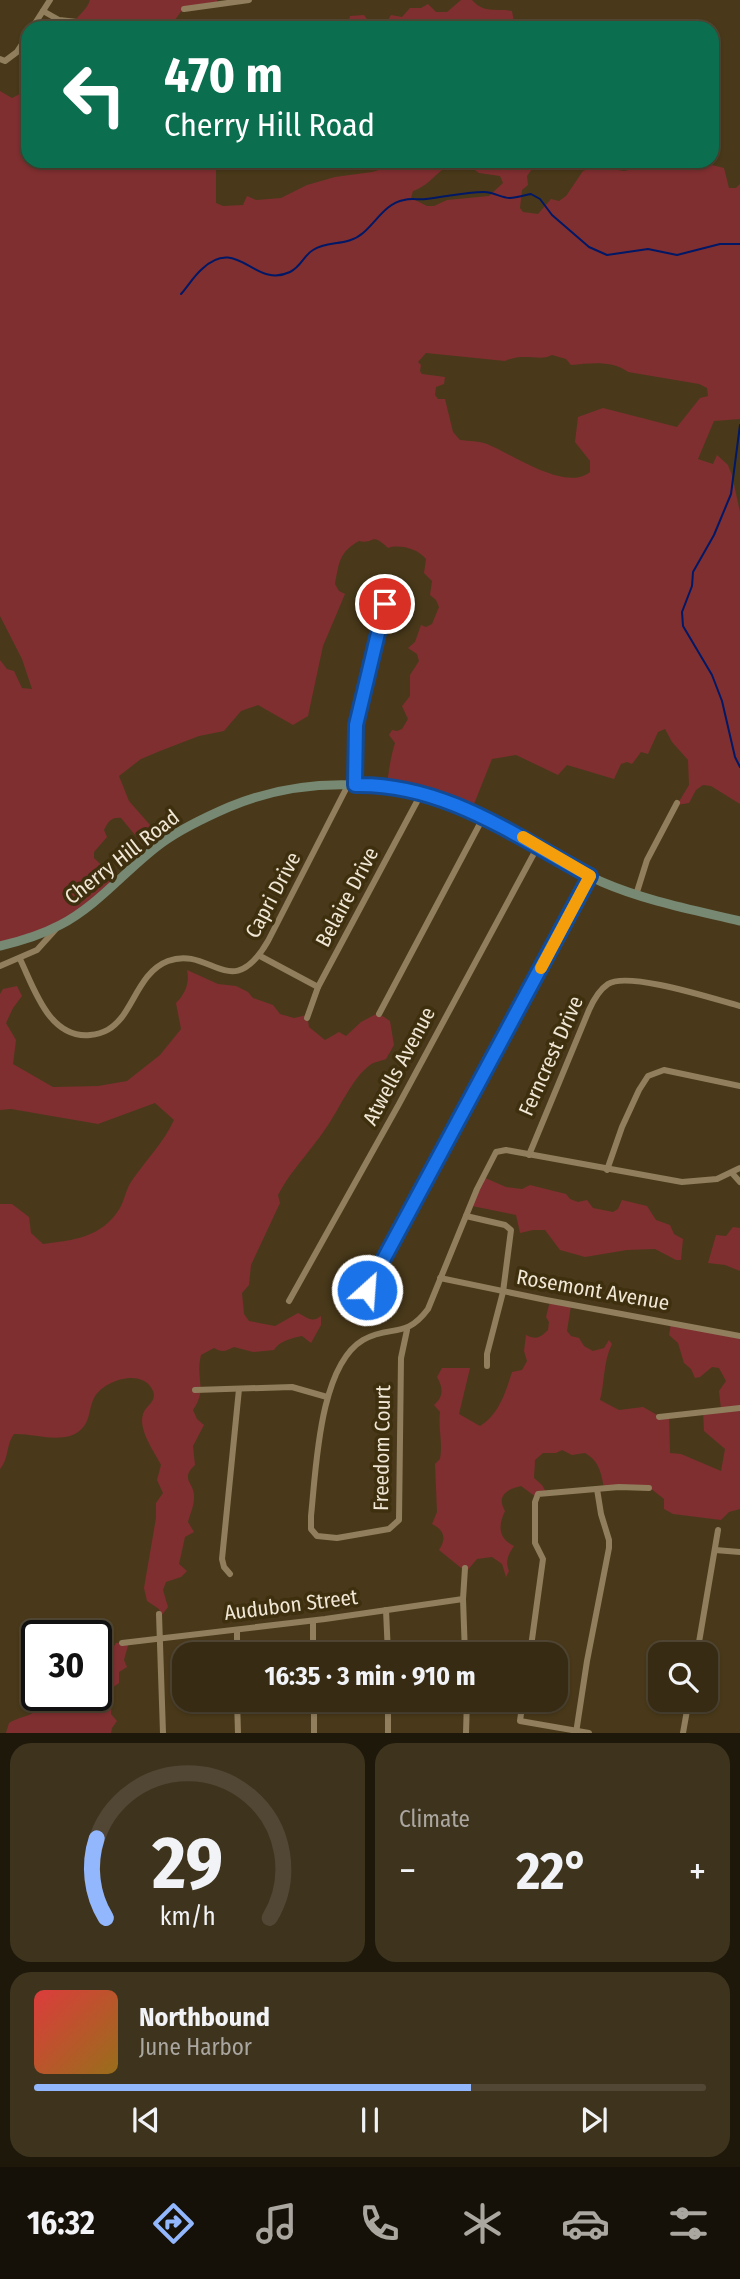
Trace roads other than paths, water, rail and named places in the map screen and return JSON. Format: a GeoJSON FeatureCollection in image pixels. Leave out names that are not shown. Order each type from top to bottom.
{"type":"FeatureCollection","features":[{"type":"Feature","properties":{"kind":"main road","name":"Cherry Hill Road"},"geometry":{"type":"LineString","coordinates":[[0,946],[25,940],[57,927],[98,898],[164,841],[198,820],[276,792],[312,786],[351,785],[421,794],[449,801],[484,816],[590,876],[636,895],[739,919]]}},
{"type":"Feature","properties":{"kind":"street"},"geometry":{"type":"LineString","coordinates":[[37,21],[50,0]]}},
{"type":"Feature","properties":{"kind":"street"},"geometry":{"type":"LineString","coordinates":[[184,9],[249,0]]}},
{"type":"Feature","properties":{"kind":"street"},"geometry":{"type":"LineString","coordinates":[[43,11],[59,20],[68,21]]}},
{"type":"Feature","properties":{"kind":"street"},"geometry":{"type":"LineString","coordinates":[[0,59],[5,61],[13,57],[21,45]]}},
{"type":"Feature","properties":{"kind":"street"},"geometry":{"type":"LineString","coordinates":[[351,785],[359,708],[391,585]]}},
{"type":"Feature","properties":{"kind":"street","name":"Capri Drive"},"geometry":{"type":"LineString","coordinates":[[20,959],[44,1009],[63,1028],[74,1035],[84,1036],[101,1034],[113,1027],[154,968],[166,962],[187,958],[221,972],[232,972],[246,967],[260,956],[351,785]]}},
{"type":"Feature","properties":{"kind":"street","name":"Belaire Drive"},"geometry":{"type":"LineString","coordinates":[[307,1018],[318,987],[421,794]]}},
{"type":"Feature","properties":{"kind":"street"},"geometry":{"type":"LineString","coordinates":[[636,895],[647,860],[677,803]]}},
{"type":"Feature","properties":{"kind":"street"},"geometry":{"type":"LineString","coordinates":[[379,1014],[484,816]]}},
{"type":"Feature","properties":{"kind":"street","name":"Atwells Avenue"},"geometry":{"type":"LineString","coordinates":[[289,1301],[538,846]]}},
{"type":"Feature","properties":{"kind":"street"},"geometry":{"type":"LineString","coordinates":[[367,1290],[590,876]]}},
{"type":"Feature","properties":{"kind":"street"},"geometry":{"type":"LineString","coordinates":[[0,966],[20,959],[44,944],[57,927]]}},
{"type":"Feature","properties":{"kind":"street"},"geometry":{"type":"LineString","coordinates":[[260,956],[318,987]]}},
{"type":"Feature","properties":{"kind":"street","name":"Ferncrest Drive"},"geometry":{"type":"LineString","coordinates":[[528,1155],[589,1010],[609,983],[631,980],[740,1006]]}},
{"type":"Feature","properties":{"kind":"street"},"geometry":{"type":"LineString","coordinates":[[607,1170],[639,1090],[644,1080],[653,1073],[661,1070],[674,1071],[740,1086]]}},
{"type":"Feature","properties":{"kind":"street"},"geometry":{"type":"LineString","coordinates":[[407,1330],[428,1308],[496,1152],[501,1150],[682,1182],[706,1181],[740,1168]]}},
{"type":"Feature","properties":{"kind":"street"},"geometry":{"type":"LineString","coordinates":[[732,1172],[740,1182]]}},
{"type":"Feature","properties":{"kind":"street"},"geometry":{"type":"LineString","coordinates":[[466,1216],[505,1225],[511,1230],[503,1292],[487,1354],[487,1366]]}},
{"type":"Feature","properties":{"kind":"street","name":"Rosemont Avenue"},"geometry":{"type":"LineString","coordinates":[[440,1278],[740,1336]]}},
{"type":"Feature","properties":{"kind":"street","name":"Freedom Court"},"geometry":{"type":"LineString","coordinates":[[407,1330],[401,1359],[401,1512],[393,1527],[337,1538],[317,1535],[311,1528],[321,1427],[327,1397],[344,1359],[358,1343],[378,1333],[407,1330]]}},
{"type":"Feature","properties":{"kind":"street"},"geometry":{"type":"LineString","coordinates":[[195,1390],[292,1387],[327,1397]]}},
{"type":"Feature","properties":{"kind":"street"},"geometry":{"type":"LineString","coordinates":[[230,1574],[222,1559],[239,1389]]}},
{"type":"Feature","properties":{"kind":"street"},"geometry":{"type":"LineString","coordinates":[[659,1417],[740,1408]]}},
{"type":"Feature","properties":{"kind":"street"},"geometry":{"type":"LineString","coordinates":[[532,1642],[543,1559],[535,1543],[535,1502],[538,1494],[619,1487],[649,1488]]}},
{"type":"Feature","properties":{"kind":"street"},"geometry":{"type":"LineString","coordinates":[[577,1732],[587,1661],[609,1548],[597,1489]]}},
{"type":"Feature","properties":{"kind":"street"},"geometry":{"type":"LineString","coordinates":[[699,1642],[718,1530]]}},
{"type":"Feature","properties":{"kind":"street"},"geometry":{"type":"LineString","coordinates":[[715,1550],[740,1552]]}},
{"type":"Feature","properties":{"kind":"street"},"geometry":{"type":"LineString","coordinates":[[465,1568],[465,1642]]}},
{"type":"Feature","properties":{"kind":"street","name":"Audubon Street"},"geometry":{"type":"LineString","coordinates":[[122,1643],[313,1621],[463,1599]]}},
{"type":"Feature","properties":{"kind":"street"},"geometry":{"type":"LineString","coordinates":[[386,1611],[387,1642]]}},
{"type":"Feature","properties":{"kind":"street"},"geometry":{"type":"LineString","coordinates":[[159,1614],[162,1638],[163,1733]]}},
{"type":"Feature","properties":{"kind":"street"},"geometry":{"type":"LineString","coordinates":[[313,1621],[313,1642]]}},
{"type":"Feature","properties":{"kind":"street"},"geometry":{"type":"LineString","coordinates":[[237,1630],[237,1642]]}},
{"type":"Feature","properties":{"kind":"street"},"geometry":{"type":"LineString","coordinates":[[237,1712],[238,1733]]}},
{"type":"Feature","properties":{"kind":"street"},"geometry":{"type":"LineString","coordinates":[[314,1712],[314,1733]]}},
{"type":"Feature","properties":{"kind":"street"},"geometry":{"type":"LineString","coordinates":[[388,1712],[388,1733]]}},
{"type":"Feature","properties":{"kind":"street"},"geometry":{"type":"LineString","coordinates":[[466,1733],[467,1712]]}},
{"type":"Feature","properties":{"kind":"street"},"geometry":{"type":"LineString","coordinates":[[521,1712],[520,1721],[589,1733]]}},
{"type":"Feature","properties":{"kind":"street"},"geometry":{"type":"LineString","coordinates":[[683,1733],[687,1712]]}},
{"type":"Feature","properties":{"kind":"waterway"},"geometry":{"type":"LineString","coordinates":[[181,294],[199,272],[215,260],[236,259],[266,274],[290,272],[319,247],[357,237],[398,202],[469,193],[488,192],[510,198],[531,194],[540,199],[552,215],[589,247],[607,255],[648,249],[677,255],[720,244],[740,244]]}},
{"type":"Feature","properties":{"kind":"waterway"},"geometry":{"type":"LineString","coordinates":[[740,425],[731,494],[714,535],[693,572],[692,586],[682,612],[683,626],[712,675],[722,701],[735,757],[740,767]]}}]}
